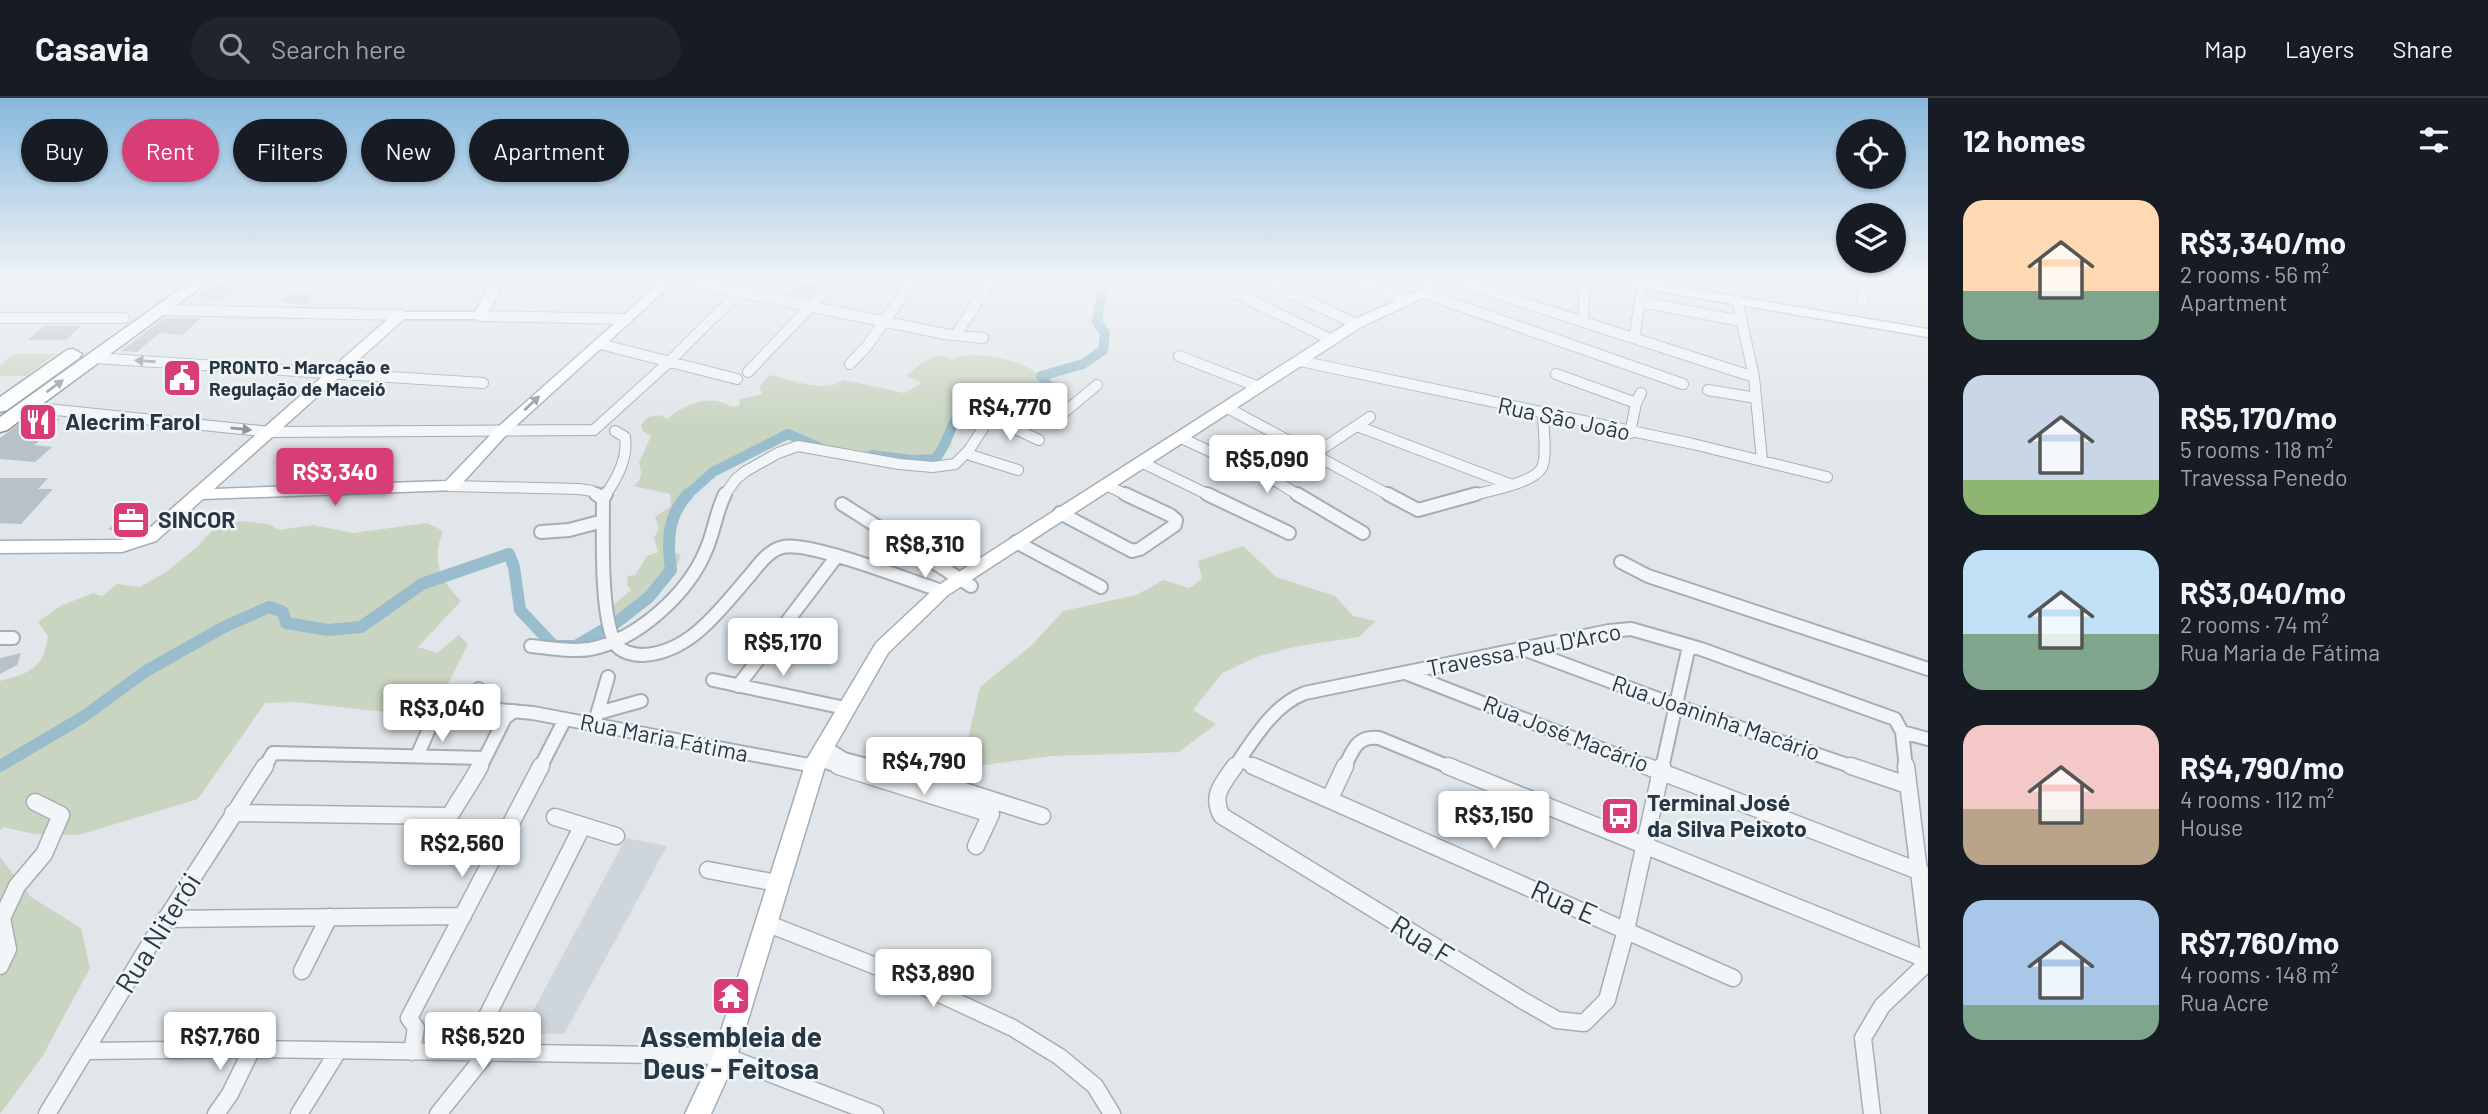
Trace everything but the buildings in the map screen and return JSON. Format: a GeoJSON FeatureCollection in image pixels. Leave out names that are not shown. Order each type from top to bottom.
{"type":"FeatureCollection","features":[{"type":"Feature","properties":{"kind":"highway"},"geometry":{"type":"LineString","coordinates":[[0,406],[108,329]]}},
{"type":"Feature","properties":{"kind":"highway"},"geometry":{"type":"LineString","coordinates":[[0,426],[133,329]]}},
{"type":"Feature","properties":{"kind":"street"},"geometry":{"type":"LineString","coordinates":[[0,547],[122,547],[141,542],[211,490],[385,329]]}},
{"type":"Feature","properties":{"kind":"street"},"geometry":{"type":"LineString","coordinates":[[450,486],[503,430],[616,329]]}},
{"type":"Feature","properties":{"kind":"street"},"geometry":{"type":"LineString","coordinates":[[27,407],[271,432],[587,431],[599,427],[702,329]]}},
{"type":"Feature","properties":{"kind":"street"},"geometry":{"type":"LineString","coordinates":[[748,372],[788,329]]}},
{"type":"Feature","properties":{"kind":"street"},"geometry":{"type":"LineString","coordinates":[[850,364],[877,329]]}},
{"type":"Feature","properties":{"kind":"street"},"geometry":{"type":"LineString","coordinates":[[927,329],[983,338]]}},
{"type":"Feature","properties":{"kind":"street"},"geometry":{"type":"LineString","coordinates":[[956,335],[959,329]]}},
{"type":"Feature","properties":{"kind":"street"},"geometry":{"type":"LineString","coordinates":[[1310,329],[1330,339]]}},
{"type":"Feature","properties":{"kind":"street"},"geometry":{"type":"LineString","coordinates":[[698,1114],[725,1056],[818,757],[882,648],[942,591],[966,582],[1016,542],[1347,329]]}},
{"type":"Feature","properties":{"kind":"street"},"geometry":{"type":"LineString","coordinates":[[1508,329],[1683,384]]}},
{"type":"Feature","properties":{"kind":"street"},"geometry":{"type":"LineString","coordinates":[[1608,329],[1754,377]]}},
{"type":"Feature","properties":{"kind":"street"},"geometry":{"type":"LineString","coordinates":[[1634,338],[1636,329]]}},
{"type":"Feature","properties":{"kind":"street"},"geometry":{"type":"LineString","coordinates":[[1743,329],[1754,377],[1762,460]]}},
{"type":"Feature","properties":{"kind":"street"},"geometry":{"type":"LineString","coordinates":[[1907,329],[1928,333]]}},
{"type":"Feature","properties":{"kind":"street"},"geometry":{"type":"LineString","coordinates":[[600,344],[737,379]]}},
{"type":"Feature","properties":{"kind":"street"},"geometry":{"type":"LineString","coordinates":[[1179,356],[1259,387]]}},
{"type":"Feature","properties":{"kind":"street"},"geometry":{"type":"LineString","coordinates":[[94,358],[483,383]]}},
{"type":"Feature","properties":{"kind":"street","name":"Rua São João"},"geometry":{"type":"LineString","coordinates":[[1300,361],[1762,460],[1827,477]]}},
{"type":"Feature","properties":{"kind":"street"},"geometry":{"type":"LineString","coordinates":[[1556,374],[1638,398],[1630,433]]}},
{"type":"Feature","properties":{"kind":"street"},"geometry":{"type":"LineString","coordinates":[[531,646],[585,650],[647,620],[679,591],[693,573],[707,548],[725,489],[735,478],[758,464],[799,446],[842,456],[927,467],[954,465],[967,454],[975,437],[987,422],[994,419],[1061,415],[1097,385]]}},
{"type":"Feature","properties":{"kind":"street"},"geometry":{"type":"LineString","coordinates":[[1708,390],[1756,398]]}},
{"type":"Feature","properties":{"kind":"street"},"geometry":{"type":"LineString","coordinates":[[1226,407],[1418,510],[1512,485],[1541,470],[1544,461],[1543,415]]}},
{"type":"Feature","properties":{"kind":"street"},"geometry":{"type":"LineString","coordinates":[[1316,453],[1370,417]]}},
{"type":"Feature","properties":{"kind":"street"},"geometry":{"type":"LineString","coordinates":[[994,419],[1040,440]]}},
{"type":"Feature","properties":{"kind":"street"},"geometry":{"type":"LineString","coordinates":[[1357,426],[1512,485]]}},
{"type":"Feature","properties":{"kind":"street"},"geometry":{"type":"LineString","coordinates":[[615,431],[625,437],[625,454],[603,499],[603,521],[612,635],[624,652],[648,655],[682,642],[712,618],[767,556],[779,548],[806,547],[942,591]]}},
{"type":"Feature","properties":{"kind":"street"},"geometry":{"type":"LineString","coordinates":[[1181,438],[1279,483],[1363,533]]}},
{"type":"Feature","properties":{"kind":"street"},"geometry":{"type":"LineString","coordinates":[[967,454],[1018,470]]}},
{"type":"Feature","properties":{"kind":"street"},"geometry":{"type":"LineString","coordinates":[[1141,463],[1289,533]]}},
{"type":"Feature","properties":{"kind":"street"},"geometry":{"type":"LineString","coordinates":[[1060,513],[1132,551],[1140,550],[1176,523],[1170,515],[1107,485]]}},
{"type":"Feature","properties":{"kind":"street"},"geometry":{"type":"LineString","coordinates":[[211,490],[450,486],[579,489],[592,491],[603,499]]}},
{"type":"Feature","properties":{"kind":"street"},"geometry":{"type":"LineString","coordinates":[[842,504],[966,582]]}},
{"type":"Feature","properties":{"kind":"street"},"geometry":{"type":"LineString","coordinates":[[541,532],[569,530],[603,521]]}},
{"type":"Feature","properties":{"kind":"street"},"geometry":{"type":"LineString","coordinates":[[1016,542],[1101,587]]}},
{"type":"Feature","properties":{"kind":"street"},"geometry":{"type":"LineString","coordinates":[[738,686],[837,556]]}},
{"type":"Feature","properties":{"kind":"street"},"geometry":{"type":"LineString","coordinates":[[1620,562],[1648,576],[1928,669]]}},
{"type":"Feature","properties":{"kind":"street","name":"Travessa Pau D'Arco"},"geometry":{"type":"LineString","coordinates":[[1238,825],[1222,816],[1215,799],[1216,793],[1283,704],[1319,689],[1408,674],[1620,629],[1643,632],[1689,646],[1885,714],[1895,719],[1902,732]]}},
{"type":"Feature","properties":{"kind":"street"},"geometry":{"type":"LineString","coordinates":[[1626,930],[1689,646]]}},
{"type":"Feature","properties":{"kind":"street","name":"Rua Joaninha Macário"},"geometry":{"type":"LineString","coordinates":[[1525,650],[1677,706],[1907,785]]}},
{"type":"Feature","properties":{"kind":"street","name":"Rua José Macário"},"geometry":{"type":"LineString","coordinates":[[1408,674],[1660,769],[1921,872]]}},
{"type":"Feature","properties":{"kind":"street"},"geometry":{"type":"LineString","coordinates":[[596,719],[607,677]]}},
{"type":"Feature","properties":{"kind":"street"},"geometry":{"type":"LineString","coordinates":[[713,680],[845,708]]}},
{"type":"Feature","properties":{"kind":"street","name":"Rua Maria Fátima"},"geometry":{"type":"LineString","coordinates":[[479,689],[489,709],[565,719],[596,719],[818,757]]}},
{"type":"Feature","properties":{"kind":"street"},"geometry":{"type":"LineString","coordinates":[[596,719],[641,701]]}},
{"type":"Feature","properties":{"kind":"street"},"geometry":{"type":"LineString","coordinates":[[499,846],[439,841],[448,816],[460,803],[505,718],[514,711]]}},
{"type":"Feature","properties":{"kind":"street"},"geometry":{"type":"LineString","coordinates":[[434,718],[417,756],[484,758]]}},
{"type":"Feature","properties":{"kind":"street"},"geometry":{"type":"LineString","coordinates":[[412,1052],[416,1028],[409,1018],[565,719]]}},
{"type":"Feature","properties":{"kind":"street"},"geometry":{"type":"LineString","coordinates":[[1928,739],[1902,732],[1928,945]]}},
{"type":"Feature","properties":{"kind":"street"},"geometry":{"type":"LineString","coordinates":[[1330,799],[1360,738],[1379,738],[1928,961],[1867,1026],[1863,1038],[1872,1114]]}},
{"type":"Feature","properties":{"kind":"street","name":"Rua Niterói"},"geometry":{"type":"LineString","coordinates":[[47,1114],[165,919],[273,754],[417,756]]}},
{"type":"Feature","properties":{"kind":"street"},"geometry":{"type":"LineString","coordinates":[[818,757],[832,754],[917,776],[1042,816]]}},
{"type":"Feature","properties":{"kind":"street"},"geometry":{"type":"LineString","coordinates":[[818,757],[991,814],[976,846]]}},
{"type":"Feature","properties":{"kind":"street","name":"Rua E"},"geometry":{"type":"LineString","coordinates":[[1240,760],[1733,978]]}},
{"type":"Feature","properties":{"kind":"street"},"geometry":{"type":"LineString","coordinates":[[0,967],[8,949],[2,918],[17,886],[44,854],[61,815],[35,802]]}},
{"type":"Feature","properties":{"kind":"street"},"geometry":{"type":"LineString","coordinates":[[233,813],[448,816]]}},
{"type":"Feature","properties":{"kind":"street"},"geometry":{"type":"LineString","coordinates":[[555,817],[615,836]]}},
{"type":"Feature","properties":{"kind":"street","name":"Rua F"},"geometry":{"type":"LineString","coordinates":[[1238,825],[1427,944],[1557,1020],[1584,1023],[1606,1000],[1626,930]]}},
{"type":"Feature","properties":{"kind":"street"},"geometry":{"type":"LineString","coordinates":[[438,1114],[478,1053],[582,827]]}},
{"type":"Feature","properties":{"kind":"street"},"geometry":{"type":"LineString","coordinates":[[708,870],[777,883]]}},
{"type":"Feature","properties":{"kind":"street"},"geometry":{"type":"LineString","coordinates":[[165,919],[463,916]]}},
{"type":"Feature","properties":{"kind":"street"},"geometry":{"type":"LineString","coordinates":[[302,971],[329,917]]}},
{"type":"Feature","properties":{"kind":"street"},"geometry":{"type":"LineString","coordinates":[[766,923],[902,974],[968,1004],[1066,1061],[1102,1094],[1112,1114]]}},
{"type":"Feature","properties":{"kind":"street"},"geometry":{"type":"LineString","coordinates":[[87,1051],[252,1049],[725,1056],[876,1114]]}},
{"type":"Feature","properties":{"kind":"street"},"geometry":{"type":"LineString","coordinates":[[216,1114],[230,1094],[252,1049]]}},
{"type":"Feature","properties":{"kind":"street"},"geometry":{"type":"LineString","coordinates":[[299,1114],[338,1051]]}},
{"type":"Feature","properties":{"kind":"shaded area"},"geometry":{"type":"Polygon","coordinates":[[[626,838],[667,846],[564,1034],[521,1033],[626,838]]]}},
{"type":"Feature","properties":{"kind":"green space"},"geometry":{"type":"Polygon","coordinates":[[[13,354],[56,354],[26,376],[0,376],[0,365],[13,354]]]}},
{"type":"Feature","properties":{"kind":"green space"},"geometry":{"type":"Polygon","coordinates":[[[977,355],[1024,365],[1041,377],[1058,398],[1050,406],[1040,410],[995,403],[970,404],[956,419],[951,445],[938,461],[922,464],[812,448],[788,440],[745,455],[704,479],[688,493],[672,539],[673,552],[681,555],[675,569],[626,619],[604,628],[599,617],[631,590],[627,585],[628,576],[635,575],[647,556],[658,552],[654,538],[659,528],[655,517],[671,506],[670,494],[634,486],[640,478],[639,463],[651,436],[643,431],[641,425],[648,417],[660,415],[667,419],[697,402],[710,400],[739,406],[740,399],[763,394],[759,387],[769,375],[817,386],[836,384],[844,380],[904,393],[922,383],[907,376],[927,359],[939,356],[951,360],[960,356],[977,355]]]}},
{"type":"Feature","properties":{"kind":"green space"},"geometry":{"type":"Polygon","coordinates":[[[241,521],[268,524],[279,530],[313,525],[353,533],[427,523],[443,531],[438,552],[440,569],[461,601],[418,647],[437,653],[459,635],[468,644],[446,688],[415,691],[403,714],[295,702],[265,703],[198,799],[79,835],[34,834],[3,827],[0,831],[0,681],[27,672],[39,663],[48,636],[38,622],[60,606],[93,593],[102,596],[117,584],[140,587],[166,572],[212,531],[241,521]]]}},
{"type":"Feature","properties":{"kind":"green space"},"geometry":{"type":"Polygon","coordinates":[[[1243,546],[1276,577],[1335,596],[1353,616],[1376,621],[1359,637],[1299,646],[1259,656],[1222,673],[1193,710],[1216,724],[1179,752],[1052,756],[970,767],[968,738],[980,687],[1032,645],[1063,611],[1136,595],[1164,580],[1189,588],[1202,579],[1198,561],[1243,546]]]}},
{"type":"Feature","properties":{"kind":"green space"},"geometry":{"type":"Polygon","coordinates":[[[0,857],[31,897],[81,928],[90,968],[42,1057],[0,1114],[0,857]]]}},
{"type":"Feature","properties":{"kind":"waterway"},"geometry":{"type":"LineString","coordinates":[[872,455],[911,460],[935,459],[963,411],[984,402],[1009,403],[1045,410],[1058,398],[1041,376],[1083,364],[1103,350],[1105,333],[1102,329]]}},
{"type":"Feature","properties":{"kind":"waterway"},"geometry":{"type":"LineString","coordinates":[[687,495],[713,472],[788,434],[819,447]]}},
{"type":"Feature","properties":{"kind":"waterway"},"geometry":{"type":"LineString","coordinates":[[621,619],[649,597],[671,570],[670,530],[676,512],[687,495]]}},
{"type":"Feature","properties":{"kind":"waterway"},"geometry":{"type":"LineString","coordinates":[[0,766],[83,717],[146,671],[224,627],[269,607],[283,612],[286,623],[328,630],[361,627],[422,584],[509,554],[514,567],[520,610],[554,646],[576,646],[617,622]]}},
{"type":"Feature","properties":{"kind":"place","name":"PRONTO - Marcação e Regulação de Maceió"},"geometry":{"type":"Point","coordinates":[182,378]}},
{"type":"Feature","properties":{"kind":"place","name":"Alecrim Farol"},"geometry":{"type":"Point","coordinates":[38,422]}},
{"type":"Feature","properties":{"kind":"place","name":"SINCOR"},"geometry":{"type":"Point","coordinates":[131,520]}},
{"type":"Feature","properties":{"kind":"place","name":"Terminal José da Silva Peixoto"},"geometry":{"type":"Point","coordinates":[1620,816]}},
{"type":"Feature","properties":{"kind":"place","name":"Assembleia de Deus - Feitosa"},"geometry":{"type":"Point","coordinates":[731,996]}}]}
